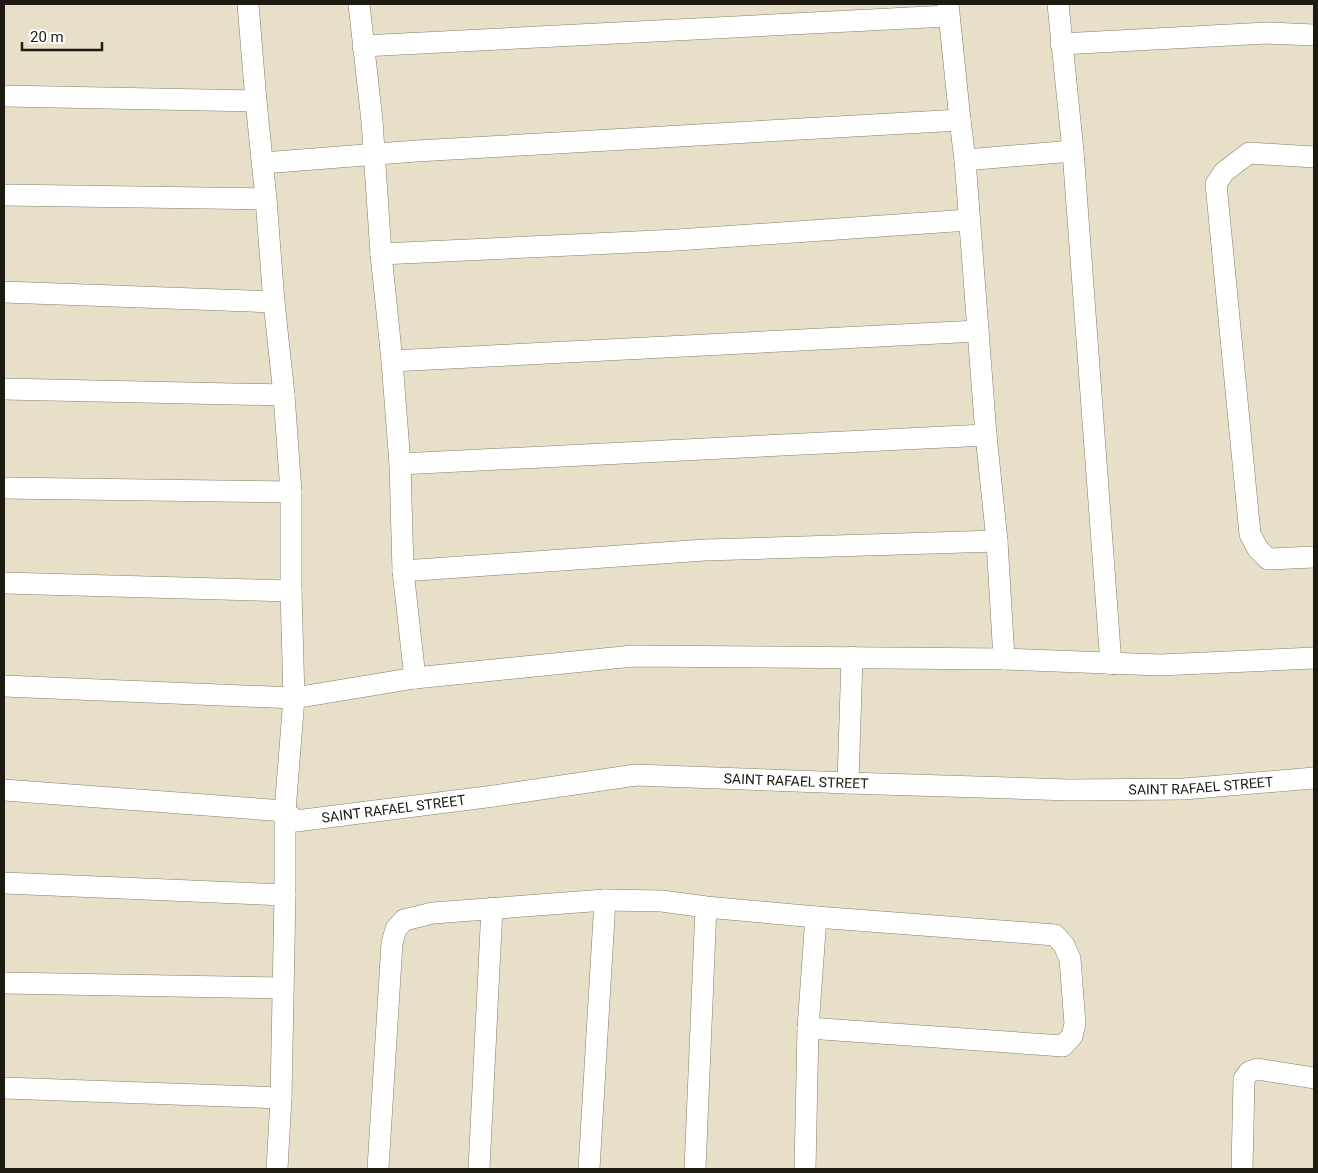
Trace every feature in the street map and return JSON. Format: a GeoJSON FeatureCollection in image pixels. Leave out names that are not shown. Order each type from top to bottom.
{"type":"FeatureCollection","features":[{"type":"Feature","properties":{"kind":"street"},"geometry":{"type":"LineString","coordinates":[[248,4],[284,395],[291,492],[294,698],[285,811],[281,1098],[277,1169]]}},
{"type":"Feature","properties":{"kind":"street"},"geometry":{"type":"LineString","coordinates":[[359,4],[372,121],[381,254],[392,361],[400,464],[403,571],[415,678]]}},
{"type":"Feature","properties":{"kind":"street"},"geometry":{"type":"LineString","coordinates":[[1058,4],[1073,151],[1111,664]]}},
{"type":"Feature","properties":{"kind":"street"},"geometry":{"type":"LineString","coordinates":[[363,46],[948,10],[965,160],[986,435],[997,541],[1004,658]]}},
{"type":"Feature","properties":{"kind":"street"},"geometry":{"type":"LineString","coordinates":[[1061,44],[1266,33],[1314,34]]}},
{"type":"Feature","properties":{"kind":"street"},"geometry":{"type":"LineString","coordinates":[[4,96],[256,101]]}},
{"type":"Feature","properties":{"kind":"street"},"geometry":{"type":"LineString","coordinates":[[263,163],[374,154],[960,120]]}},
{"type":"Feature","properties":{"kind":"street"},"geometry":{"type":"LineString","coordinates":[[965,160],[1073,151]]}},
{"type":"Feature","properties":{"kind":"street"},"geometry":{"type":"LineString","coordinates":[[1314,157],[1249,153],[1224,172],[1216,184],[1250,534],[1258,549],[1268,559],[1314,557]]}},
{"type":"Feature","properties":{"kind":"street"},"geometry":{"type":"LineString","coordinates":[[4,195],[266,199]]}},
{"type":"Feature","properties":{"kind":"street"},"geometry":{"type":"LineString","coordinates":[[381,254],[678,240],[969,220]]}},
{"type":"Feature","properties":{"kind":"street"},"geometry":{"type":"LineString","coordinates":[[4,292],[274,302]]}},
{"type":"Feature","properties":{"kind":"street"},"geometry":{"type":"LineString","coordinates":[[392,361],[978,331]]}},
{"type":"Feature","properties":{"kind":"street"},"geometry":{"type":"LineString","coordinates":[[4,389],[284,395]]}},
{"type":"Feature","properties":{"kind":"street"},"geometry":{"type":"LineString","coordinates":[[400,464],[986,435]]}},
{"type":"Feature","properties":{"kind":"street"},"geometry":{"type":"LineString","coordinates":[[4,488],[291,492]]}},
{"type":"Feature","properties":{"kind":"street"},"geometry":{"type":"LineString","coordinates":[[403,571],[705,550],[997,541]]}},
{"type":"Feature","properties":{"kind":"street"},"geometry":{"type":"LineString","coordinates":[[4,583],[291,591]]}},
{"type":"Feature","properties":{"kind":"street"},"geometry":{"type":"LineString","coordinates":[[4,686],[294,698],[415,678],[634,656],[1004,658],[1160,665],[1314,658]]}},
{"type":"Feature","properties":{"kind":"street"},"geometry":{"type":"LineString","coordinates":[[848,783],[852,657]]}},
{"type":"Feature","properties":{"kind":"street","name":"SAINT RAFAEL STREET"},"geometry":{"type":"LineString","coordinates":[[4,790],[285,811],[296,821],[494,796],[636,775],[1070,790],[1184,789],[1314,778]]}},
{"type":"Feature","properties":{"kind":"street"},"geometry":{"type":"LineString","coordinates":[[4,883],[285,894]]}},
{"type":"Feature","properties":{"kind":"street"},"geometry":{"type":"LineString","coordinates":[[589,1169],[605,900]]}},
{"type":"Feature","properties":{"kind":"street"},"geometry":{"type":"LineString","coordinates":[[378,1169],[392,943],[396,929],[404,920],[432,913],[492,908],[605,900],[662,901],[816,917],[1055,935],[1064,945],[1070,959],[1075,1024],[1072,1036],[1063,1046],[808,1028]]}},
{"type":"Feature","properties":{"kind":"street"},"geometry":{"type":"LineString","coordinates":[[696,1169],[706,907]]}},
{"type":"Feature","properties":{"kind":"street"},"geometry":{"type":"LineString","coordinates":[[479,1169],[492,908]]}},
{"type":"Feature","properties":{"kind":"street"},"geometry":{"type":"LineString","coordinates":[[805,1169],[808,1028],[816,917]]}},
{"type":"Feature","properties":{"kind":"street"},"geometry":{"type":"LineString","coordinates":[[4,983],[283,988]]}},
{"type":"Feature","properties":{"kind":"street"},"geometry":{"type":"LineString","coordinates":[[1242,1169],[1244,1079],[1249,1072],[1256,1069],[1314,1078]]}},
{"type":"Feature","properties":{"kind":"street"},"geometry":{"type":"LineString","coordinates":[[4,1088],[281,1098]]}}]}
